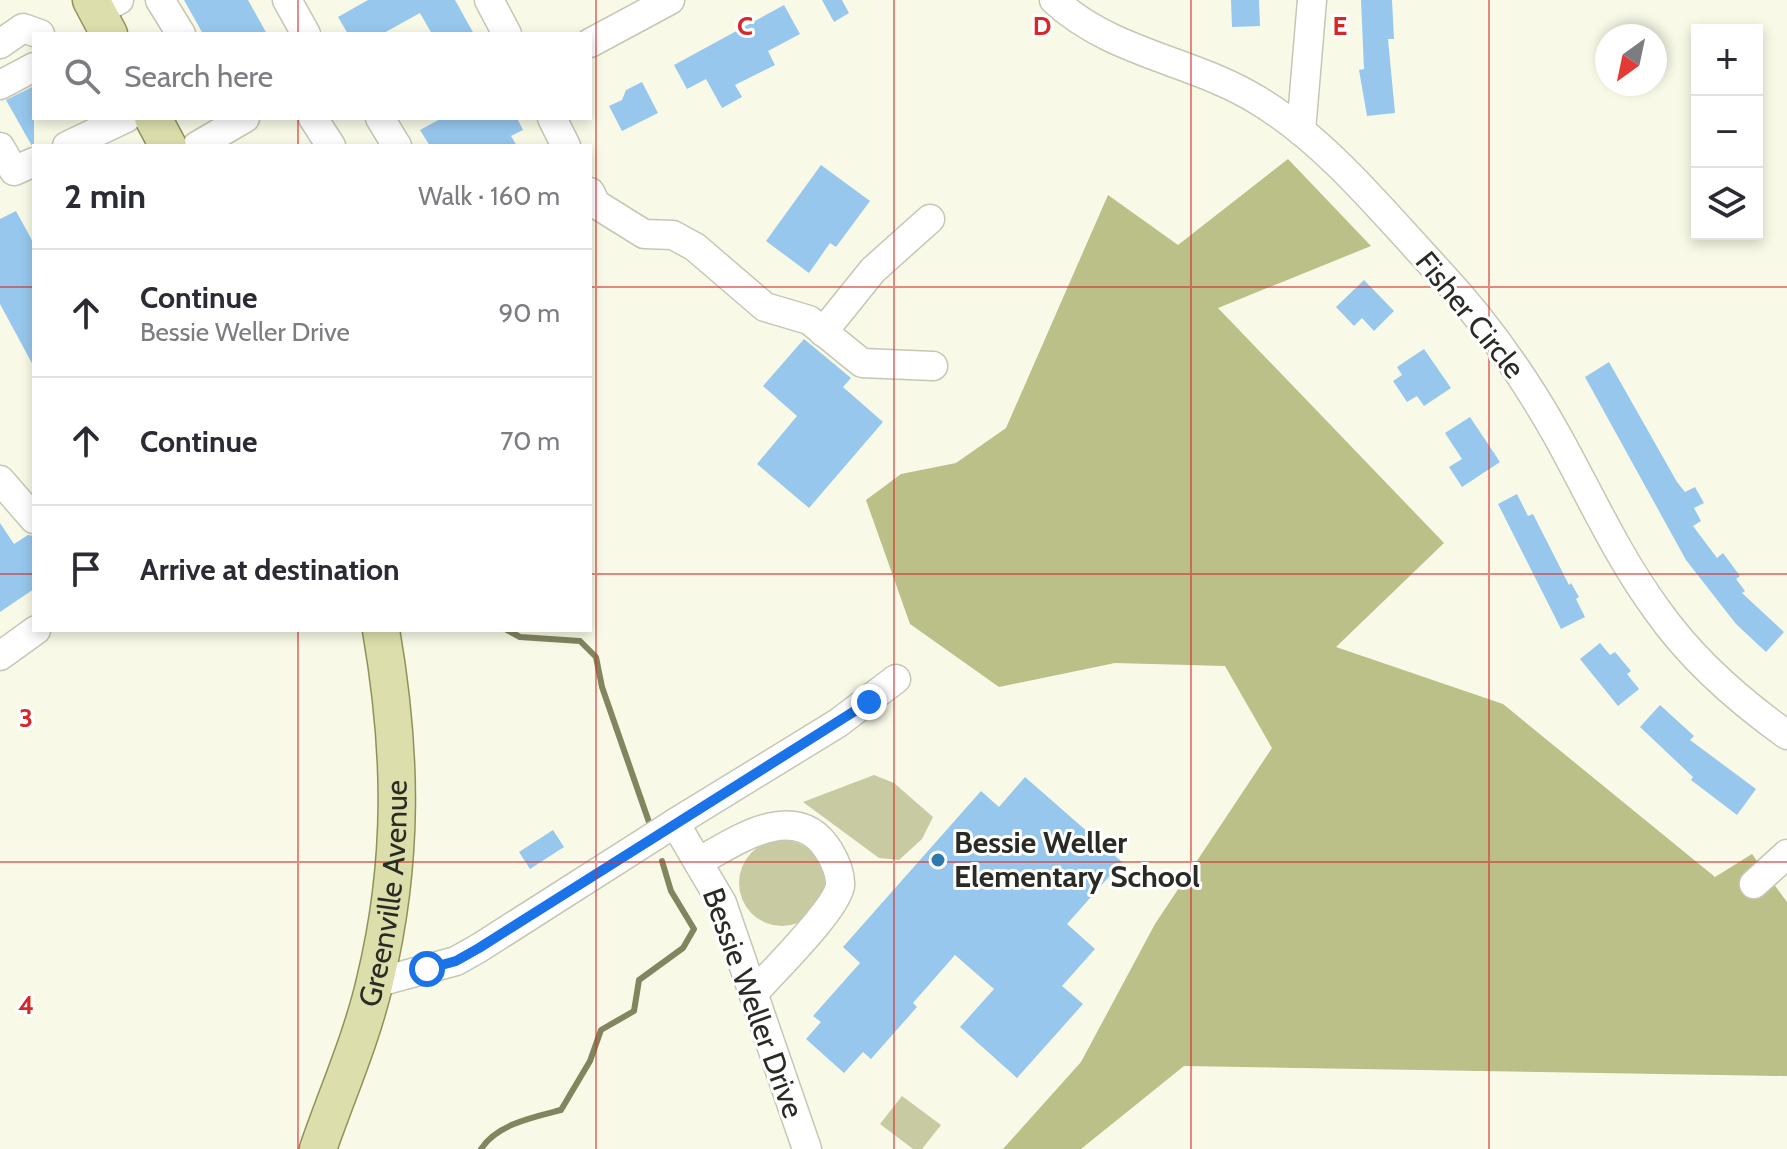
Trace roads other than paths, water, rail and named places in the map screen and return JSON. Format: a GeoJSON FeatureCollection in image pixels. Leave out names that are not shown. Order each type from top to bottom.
{"type":"FeatureCollection","features":[{"type":"Feature","properties":{"kind":"main road"},"geometry":{"type":"LineString","coordinates":[[154,120],[167,144]]}},
{"type":"Feature","properties":{"kind":"main road","name":"Greenville Avenue"},"geometry":{"type":"LineString","coordinates":[[318,1149],[375,983],[397,852],[398,745],[381,632]]}},
{"type":"Feature","properties":{"kind":"street"},"geometry":{"type":"LineString","coordinates":[[160,0],[180,32]]}},
{"type":"Feature","properties":{"kind":"street"},"geometry":{"type":"LineString","coordinates":[[287,0],[305,32]]}},
{"type":"Feature","properties":{"kind":"street"},"geometry":{"type":"LineString","coordinates":[[489,0],[506,32]]}},
{"type":"Feature","properties":{"kind":"street"},"geometry":{"type":"LineString","coordinates":[[592,42],[670,0]]}},
{"type":"Feature","properties":{"kind":"street","name":"Fisher Circle"},"geometry":{"type":"LineString","coordinates":[[1054,0],[1105,36],[1235,89],[1301,131],[1440,273],[1499,346],[1557,434],[1628,566],[1671,629],[1725,686],[1787,735]]}},
{"type":"Feature","properties":{"kind":"street"},"geometry":{"type":"LineString","coordinates":[[1301,131],[1312,0]]}},
{"type":"Feature","properties":{"kind":"street"},"geometry":{"type":"LineString","coordinates":[[0,44],[23,28],[34,32]]}},
{"type":"Feature","properties":{"kind":"street"},"geometry":{"type":"LineString","coordinates":[[0,85],[32,68]]}},
{"type":"Feature","properties":{"kind":"street"},"geometry":{"type":"LineString","coordinates":[[71,144],[122,120]]}},
{"type":"Feature","properties":{"kind":"street"},"geometry":{"type":"LineString","coordinates":[[200,144],[238,120]]}},
{"type":"Feature","properties":{"kind":"street"},"geometry":{"type":"LineString","coordinates":[[314,120],[330,144]]}},
{"type":"Feature","properties":{"kind":"street"},"geometry":{"type":"LineString","coordinates":[[381,120],[396,144]]}},
{"type":"Feature","properties":{"kind":"street"},"geometry":{"type":"LineString","coordinates":[[553,120],[565,144]]}},
{"type":"Feature","properties":{"kind":"street"},"geometry":{"type":"LineString","coordinates":[[0,147],[14,171],[32,163]]}},
{"type":"Feature","properties":{"kind":"street"},"geometry":{"type":"LineString","coordinates":[[593,198],[644,234],[673,235],[684,241],[765,307],[809,320],[862,363],[933,366]]}},
{"type":"Feature","properties":{"kind":"street"},"geometry":{"type":"LineString","coordinates":[[823,332],[873,270],[930,219]]}},
{"type":"Feature","properties":{"kind":"street"},"geometry":{"type":"LineString","coordinates":[[0,480],[32,517]]}},
{"type":"Feature","properties":{"kind":"street"},"geometry":{"type":"LineString","coordinates":[[0,656],[33,632]]}},
{"type":"Feature","properties":{"kind":"street"},"geometry":{"type":"LineString","coordinates":[[375,983],[467,955],[838,723],[896,679]]}},
{"type":"Feature","properties":{"kind":"street","name":"Bessie Weller Drive"},"geometry":{"type":"LineString","coordinates":[[675,823],[722,903],[807,1149]]}},
{"type":"Feature","properties":{"kind":"street"},"geometry":{"type":"LineString","coordinates":[[698,862],[761,827],[784,825],[816,838],[837,864],[840,886],[828,909],[755,992]]}},
{"type":"Feature","properties":{"kind":"street"},"geometry":{"type":"LineString","coordinates":[[1754,884],[1787,854]]}},
{"type":"Feature","properties":{"kind":"waterway"},"geometry":{"type":"LineString","coordinates":[[511,632],[520,637],[580,641],[596,657],[602,687],[650,825]]}},
{"type":"Feature","properties":{"kind":"waterway"},"geometry":{"type":"LineString","coordinates":[[481,1149],[496,1133],[506,1128],[561,1110],[590,1061],[601,1030],[634,1011],[639,980],[683,948],[694,929],[671,891],[662,861]]}},
{"type":"Feature","properties":{"kind":"place","name":"Bessie Weller Elementary School"},"geometry":{"type":"Point","coordinates":[938,860]}}]}
